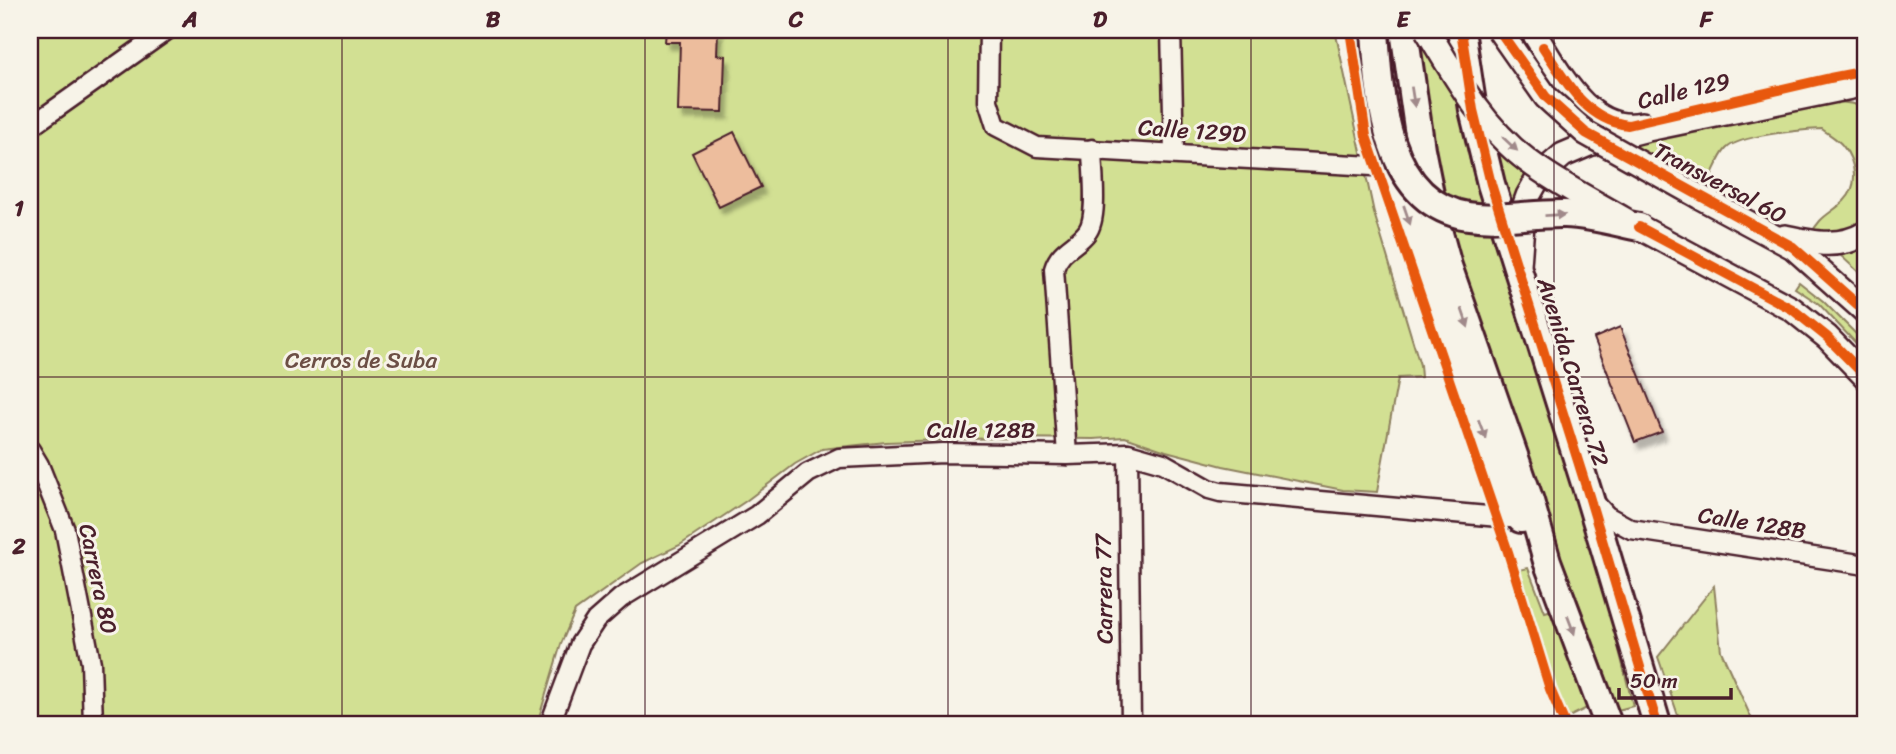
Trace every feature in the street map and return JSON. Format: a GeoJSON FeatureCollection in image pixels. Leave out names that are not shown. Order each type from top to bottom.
{"type":"FeatureCollection","features":[{"type":"Feature","properties":{"kind":"highway"},"geometry":{"type":"LineString","coordinates":[[1362,30],[1375,113],[1390,167],[1472,402],[1510,499],[1546,561]]}},
{"type":"Feature","properties":{"kind":"highway"},"geometry":{"type":"LineString","coordinates":[[1375,30],[1386,121],[1396,156],[1411,182],[1427,197],[1444,208],[1468,216],[1565,214],[1639,228]]}},
{"type":"Feature","properties":{"kind":"highway"},"geometry":{"type":"LineString","coordinates":[[1404,30],[1421,149],[1435,219],[1465,318],[1530,501],[1546,561],[1608,724]]}},
{"type":"Feature","properties":{"kind":"highway","name":"Avenida Carrera 72"},"geometry":{"type":"LineString","coordinates":[[1461,30],[1473,110],[1486,163],[1590,496],[1657,724]]}},
{"type":"Feature","properties":{"kind":"main road"},"geometry":{"type":"LineString","coordinates":[[1427,30],[1465,92],[1503,139],[1528,161],[1639,228],[1791,309],[1827,337],[1866,377]]}},
{"type":"Feature","properties":{"kind":"main road","name":"Transversal 60"},"geometry":{"type":"LineString","coordinates":[[1499,30],[1546,97],[1586,133],[1793,247],[1866,312]]}},
{"type":"Feature","properties":{"kind":"main road","name":"Calle 129"},"geometry":{"type":"LineString","coordinates":[[1532,30],[1584,105],[1596,115],[1617,124],[1628,125],[1866,71]]}},
{"type":"Feature","properties":{"kind":"main road"},"geometry":{"type":"LineString","coordinates":[[1563,155],[1576,139],[1581,123],[1566,81]]}},
{"type":"Feature","properties":{"kind":"main road","name":"Calle 129"},"geometry":{"type":"LineString","coordinates":[[1519,269],[1523,210],[1528,196],[1540,175],[1563,155],[1620,136],[1866,84]]}},
{"type":"Feature","properties":{"kind":"main road"},"geometry":{"type":"LineString","coordinates":[[1823,91],[1846,94],[1866,101]]}},
{"type":"Feature","properties":{"kind":"main road"},"geometry":{"type":"LineString","coordinates":[[1772,235],[1827,245],[1854,240],[1866,233]]}},
{"type":"Feature","properties":{"kind":"street"},"geometry":{"type":"LineString","coordinates":[[30,127],[167,30]]}},
{"type":"Feature","properties":{"kind":"street","name":"Calle 129D"},"geometry":{"type":"LineString","coordinates":[[989,30],[988,101],[996,126],[1037,147],[1390,167]]}},
{"type":"Feature","properties":{"kind":"street"},"geometry":{"type":"LineString","coordinates":[[1171,30],[1174,153]]}},
{"type":"Feature","properties":{"kind":"street"},"geometry":{"type":"LineString","coordinates":[[1068,455],[1054,268],[1070,245],[1087,232],[1093,218],[1092,149]]}},
{"type":"Feature","properties":{"kind":"street","name":"Carrera 80"},"geometry":{"type":"LineString","coordinates":[[30,450],[39,465],[65,530],[91,663],[93,724]]}},
{"type":"Feature","properties":{"kind":"street","name":"Calle 128B"},"geometry":{"type":"LineString","coordinates":[[550,724],[580,644],[596,620],[621,598],[757,515],[808,473],[826,463],[850,456],[1128,453],[1163,463],[1198,484],[1220,492],[1521,519]]}},
{"type":"Feature","properties":{"kind":"street","name":"Carrera 77"},"geometry":{"type":"LineString","coordinates":[[1128,453],[1130,724]]}},
{"type":"Feature","properties":{"kind":"street","name":"Calle 128B"},"geometry":{"type":"LineString","coordinates":[[1590,496],[1607,516],[1631,529],[1866,565]]}},
{"type":"Feature","properties":{"kind":"street"},"geometry":{"type":"LineString","coordinates":[[1607,554],[1613,539],[1631,529]]}},
{"type":"Feature","properties":{"kind":"green space","name":"Cerros de Suba"},"geometry":{"type":"Polygon","coordinates":[[[30,30],[1335,30],[1374,213],[1420,365],[1421,377],[1398,378],[1377,492],[1343,490],[1223,466],[1125,437],[886,442],[822,449],[795,464],[680,545],[642,563],[575,611],[561,644],[537,724],[30,724],[30,30]]]}},
{"type":"Feature","properties":{"kind":"green space"},"geometry":{"type":"Polygon","coordinates":[[[1414,30],[1449,30],[1470,161],[1499,259],[1566,454],[1633,706],[1618,710],[1524,462],[1447,223],[1414,30]]]}},
{"type":"Feature","properties":{"kind":"green space"},"geometry":{"type":"Polygon","coordinates":[[[1819,99],[1854,104],[1866,110],[1866,224],[1854,233],[1811,235],[1822,219],[1849,195],[1854,181],[1853,166],[1847,152],[1822,129],[1771,134],[1733,144],[1726,149],[1710,178],[1628,146],[1751,113],[1819,99]]]}},
{"type":"Feature","properties":{"kind":"green space"},"geometry":{"type":"Polygon","coordinates":[[[1492,140],[1527,174],[1513,210],[1498,167],[1492,140]]]}},
{"type":"Feature","properties":{"kind":"green space"},"geometry":{"type":"Polygon","coordinates":[[[1866,246],[1866,279],[1840,255],[1866,246]]]}},
{"type":"Feature","properties":{"kind":"green space"},"geometry":{"type":"Polygon","coordinates":[[[1799,282],[1823,301],[1866,344],[1866,354],[1819,304],[1795,288],[1799,282]]]}},
{"type":"Feature","properties":{"kind":"green space"},"geometry":{"type":"Polygon","coordinates":[[[1528,568],[1545,612],[1556,609],[1591,706],[1567,718],[1556,692],[1519,570],[1528,568]]]}},
{"type":"Feature","properties":{"kind":"green space"},"geometry":{"type":"Polygon","coordinates":[[[1714,586],[1721,651],[1754,724],[1681,724],[1658,657],[1714,586]]]}},
{"type":"Feature","properties":{"kind":"building"},"geometry":{"type":"Polygon","coordinates":[[[666,30],[718,30],[717,55],[725,56],[723,112],[678,111],[680,42],[665,42],[666,30]]]}},
{"type":"Feature","properties":{"kind":"building"},"geometry":{"type":"Polygon","coordinates":[[[734,132],[761,187],[719,207],[692,153],[734,132]]]}},
{"type":"Feature","properties":{"kind":"building"},"geometry":{"type":"Polygon","coordinates":[[[1620,327],[1662,432],[1635,442],[1594,338],[1620,327]]]}},
{"type":"Feature","properties":{"kind":"cycle path"},"geometry":{"type":"LineString","coordinates":[[1350,30],[1366,136],[1508,552],[1550,689],[1565,724]]}},
{"type":"Feature","properties":{"kind":"cycle path"},"geometry":{"type":"LineString","coordinates":[[1461,30],[1473,110],[1491,184],[1657,724]]}},
{"type":"Feature","properties":{"kind":"cycle path"},"geometry":{"type":"LineString","coordinates":[[1499,30],[1546,97],[1586,133],[1793,247],[1866,312]]}},
{"type":"Feature","properties":{"kind":"cycle path"},"geometry":{"type":"LineString","coordinates":[[1543,47],[1568,85],[1588,107],[1613,122],[1628,125],[1866,71]]}},
{"type":"Feature","properties":{"kind":"cycle path"},"geometry":{"type":"LineString","coordinates":[[1639,227],[1792,309],[1827,337],[1866,377]]}}]}
